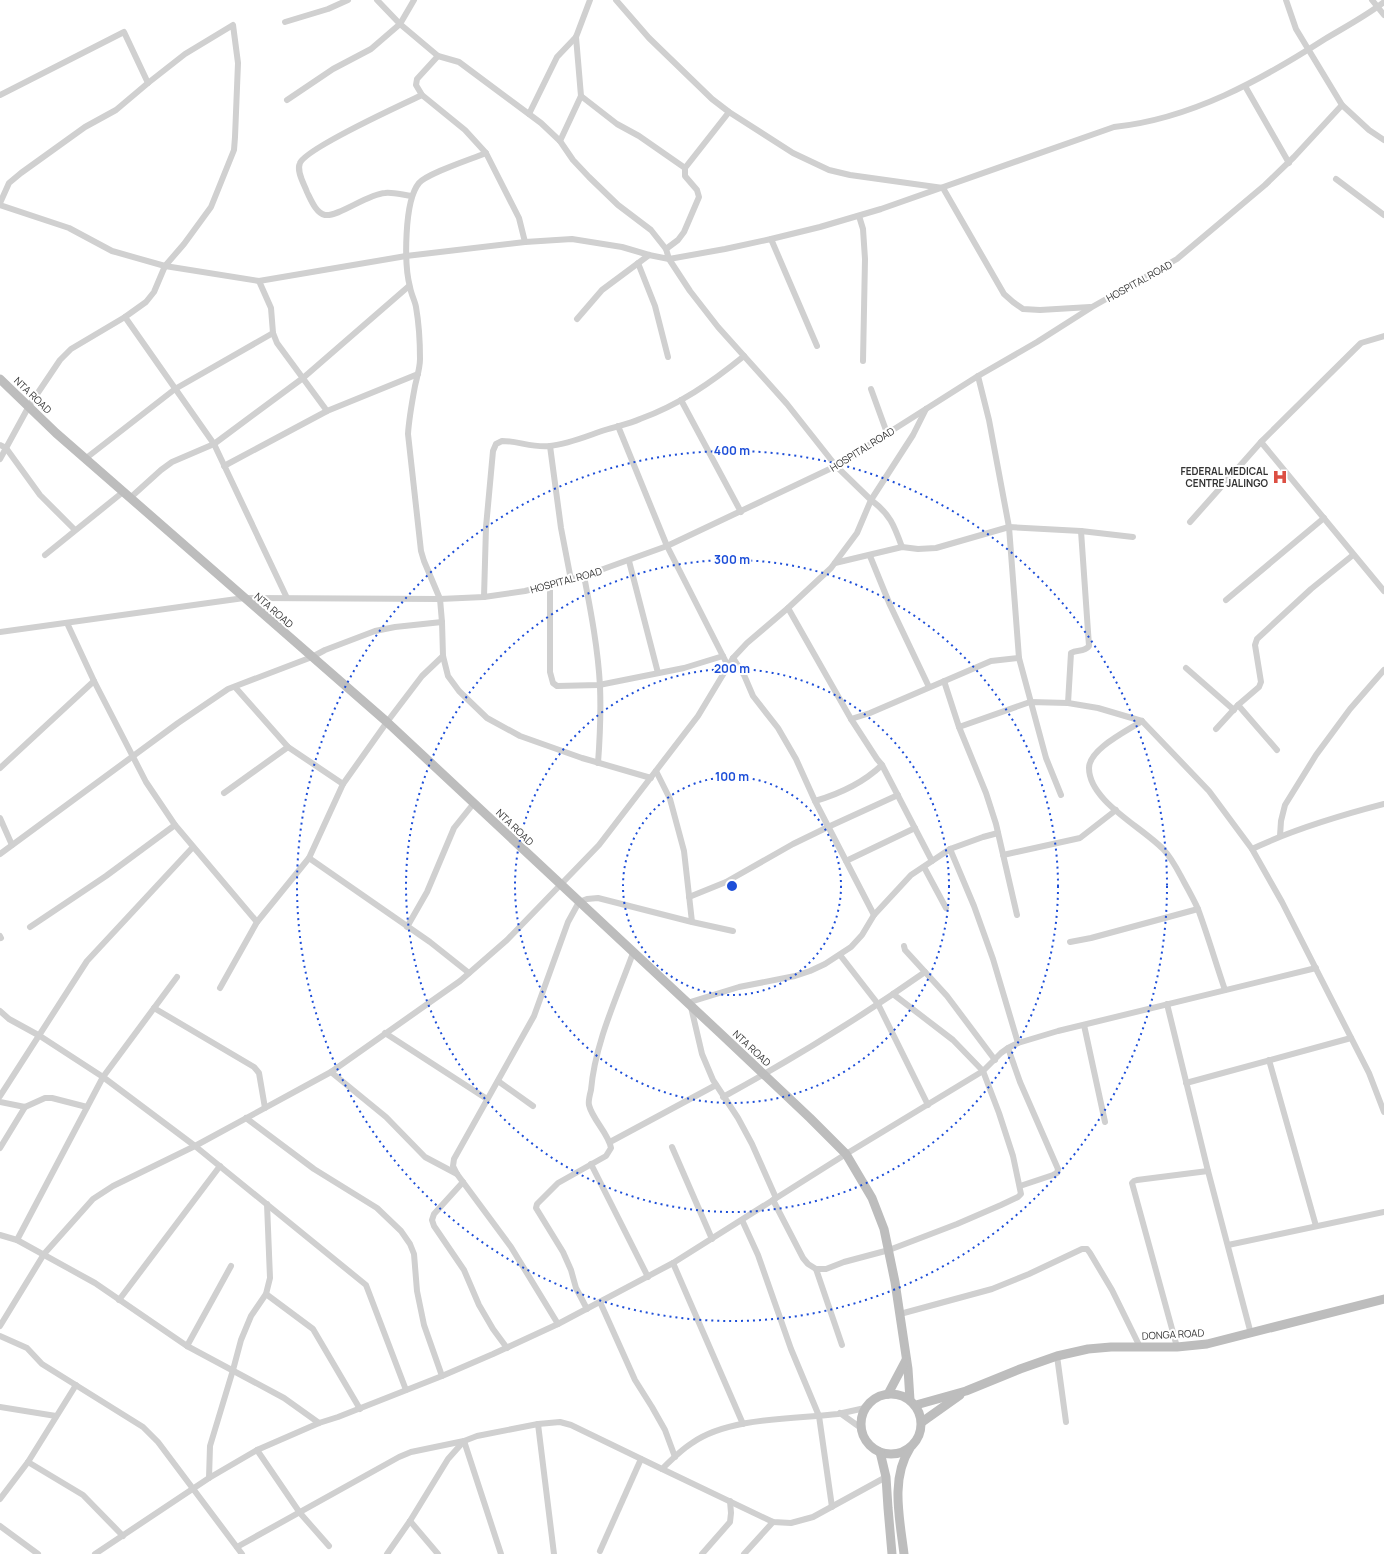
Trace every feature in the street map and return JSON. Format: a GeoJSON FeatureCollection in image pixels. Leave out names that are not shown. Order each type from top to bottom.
{"type":"FeatureCollection","features":[{"type":"Feature","properties":{"kind":"street"},"geometry":{"type":"LineString","coordinates":[[285,22],[328,9],[348,0]]}},
{"type":"Feature","properties":{"kind":"street"},"geometry":{"type":"LineString","coordinates":[[377,0],[400,24],[438,56],[459,62],[529,114],[560,142],[573,160],[618,205],[651,230],[666,249],[669,259],[690,291],[718,328],[787,404],[836,466],[889,516],[902,547]]}},
{"type":"Feature","properties":{"kind":"street"},"geometry":{"type":"LineString","coordinates":[[287,100],[332,69],[371,48],[400,24],[414,0]]}},
{"type":"Feature","properties":{"kind":"street"},"geometry":{"type":"LineString","coordinates":[[529,114],[557,57],[576,37],[590,0]]}},
{"type":"Feature","properties":{"kind":"street"},"geometry":{"type":"LineString","coordinates":[[616,0],[648,38],[712,99],[729,112],[793,153],[829,170],[863,178],[943,188]]}},
{"type":"Feature","properties":{"kind":"street"},"geometry":{"type":"LineString","coordinates":[[1286,0],[1296,29],[1342,105],[1369,130],[1384,140]]}},
{"type":"Feature","properties":{"kind":"street"},"geometry":{"type":"LineString","coordinates":[[1372,0],[1384,14]]}},
{"type":"Feature","properties":{"kind":"street"},"geometry":{"type":"LineString","coordinates":[[0,459],[3,446],[60,360],[71,349],[126,317],[146,302],[154,292],[165,266],[184,244],[211,207],[234,150],[238,63],[233,25],[185,54],[116,110],[85,127],[21,173],[9,183],[0,204],[69,228],[112,251],[165,266],[259,281],[406,256],[525,242],[572,239],[622,247],[648,255],[669,259],[771,239],[859,216],[943,188],[1114,127],[1137,125],[1162,119],[1245,86],[1269,74],[1384,2]]}},
{"type":"Feature","properties":{"kind":"street"},"geometry":{"type":"LineString","coordinates":[[0,95],[124,32],[148,83]]}},
{"type":"Feature","properties":{"kind":"street"},"geometry":{"type":"LineString","coordinates":[[560,142],[581,96],[576,37]]}},
{"type":"Feature","properties":{"kind":"street"},"geometry":{"type":"LineString","coordinates":[[438,56],[417,79],[416,85],[422,95],[465,130],[486,153],[519,218],[525,242]]}},
{"type":"Feature","properties":{"kind":"street"},"geometry":{"type":"LineString","coordinates":[[1245,86],[1289,163]]}},
{"type":"Feature","properties":{"kind":"street"},"geometry":{"type":"LineString","coordinates":[[412,196],[385,193],[366,198],[330,215],[323,214],[317,210],[309,196],[299,172],[300,163],[308,154],[354,128],[422,95]]}},
{"type":"Feature","properties":{"kind":"street"},"geometry":{"type":"LineString","coordinates":[[581,96],[618,124],[639,136],[685,168]]}},
{"type":"Feature","properties":{"kind":"street","name":"HOSPITAL ROAD"},"geometry":{"type":"LineString","coordinates":[[0,632],[244,598],[440,599],[484,597],[525,591],[571,580],[629,561],[667,546],[836,466],[978,376],[1037,342],[1092,307],[1177,259],[1289,163],[1342,105]]}},
{"type":"Feature","properties":{"kind":"street"},"geometry":{"type":"LineString","coordinates":[[666,249],[678,240],[684,232],[699,197],[697,190],[685,176],[685,168],[729,112]]}},
{"type":"Feature","properties":{"kind":"street"},"geometry":{"type":"LineString","coordinates":[[486,153],[425,178],[419,183],[412,196],[408,221],[406,256],[409,286],[416,307],[419,330],[420,361],[408,434],[421,551],[440,599],[443,656],[448,676],[460,691],[487,718],[520,736],[598,763],[651,778]]}},
{"type":"Feature","properties":{"kind":"street"},"geometry":{"type":"LineString","coordinates":[[1336,179],[1384,216]]}},
{"type":"Feature","properties":{"kind":"street"},"geometry":{"type":"LineString","coordinates":[[943,188],[1004,294],[1013,302],[1023,309],[1040,310],[1092,307]]}},
{"type":"Feature","properties":{"kind":"street"},"geometry":{"type":"LineString","coordinates":[[859,216],[863,229],[865,259],[863,361]]}},
{"type":"Feature","properties":{"kind":"street"},"geometry":{"type":"LineString","coordinates":[[771,239],[817,346]]}},
{"type":"Feature","properties":{"kind":"street"},"geometry":{"type":"LineString","coordinates":[[577,319],[602,290],[648,255]]}},
{"type":"Feature","properties":{"kind":"street"},"geometry":{"type":"LineString","coordinates":[[638,263],[655,306],[668,357]]}},
{"type":"Feature","properties":{"kind":"street"},"geometry":{"type":"LineString","coordinates":[[259,281],[271,308],[273,333],[277,343],[327,411]]}},
{"type":"Feature","properties":{"kind":"street"},"geometry":{"type":"LineString","coordinates":[[45,554],[76,530],[172,462],[214,444],[303,378],[409,286]]}},
{"type":"Feature","properties":{"kind":"street"},"geometry":{"type":"LineString","coordinates":[[126,317],[214,444],[287,598]]}},
{"type":"Feature","properties":{"kind":"street"},"geometry":{"type":"LineString","coordinates":[[85,459],[175,389],[273,333]]}},
{"type":"Feature","properties":{"kind":"street"},"geometry":{"type":"LineString","coordinates":[[1190,522],[1261,442],[1361,344],[1384,336]]}},
{"type":"Feature","properties":{"kind":"street"},"geometry":{"type":"LineString","coordinates":[[484,597],[486,527],[493,451],[496,444],[502,441],[533,446],[550,446],[639,420],[681,400],[719,377],[744,356]]}},
{"type":"Feature","properties":{"kind":"street"},"geometry":{"type":"LineString","coordinates":[[224,466],[327,411],[418,374]]}},
{"type":"Feature","properties":{"kind":"street"},"geometry":{"type":"LineString","coordinates":[[978,376],[989,420],[1009,527],[1019,658],[1046,758],[1060,796]]}},
{"type":"Feature","properties":{"kind":"street","name":"NTA ROAD"},"geometry":{"type":"LineString","coordinates":[[0,379],[85,459],[387,722],[764,1075],[846,1154],[872,1198],[884,1229],[900,1314],[913,1403]]}},
{"type":"Feature","properties":{"kind":"street"},"geometry":{"type":"LineString","coordinates":[[871,389],[887,433]]}},
{"type":"Feature","properties":{"kind":"street"},"geometry":{"type":"LineString","coordinates":[[681,400],[741,512]]}},
{"type":"Feature","properties":{"kind":"street"},"geometry":{"type":"LineString","coordinates":[[0,1326],[44,1254],[93,1199],[113,1186],[195,1146],[331,1072],[469,973],[507,940],[599,845],[698,716],[733,658],[835,563],[857,533],[871,500],[913,435],[926,408]]}},
{"type":"Feature","properties":{"kind":"street"},"geometry":{"type":"LineString","coordinates":[[618,426],[667,546],[728,666]]}},
{"type":"Feature","properties":{"kind":"street"},"geometry":{"type":"LineString","coordinates":[[1261,442],[1353,555],[1384,590]]}},
{"type":"Feature","properties":{"kind":"street"},"geometry":{"type":"LineString","coordinates":[[3,446],[40,494],[76,530]]}},
{"type":"Feature","properties":{"kind":"street"},"geometry":{"type":"LineString","coordinates":[[550,446],[571,580]]}},
{"type":"Feature","properties":{"kind":"street"},"geometry":{"type":"LineString","coordinates":[[1226,600],[1324,518]]}},
{"type":"Feature","properties":{"kind":"street"},"geometry":{"type":"LineString","coordinates":[[835,563],[870,556],[902,547],[918,549],[936,548],[1009,527],[1081,531],[1133,537]]}},
{"type":"Feature","properties":{"kind":"street"},"geometry":{"type":"LineString","coordinates":[[1068,703],[1071,653],[1083,651],[1089,646],[1081,531]]}},
{"type":"Feature","properties":{"kind":"street"},"geometry":{"type":"LineString","coordinates":[[1216,729],[1236,707],[1259,687],[1261,682],[1255,645],[1257,639],[1311,589],[1353,555]]}},
{"type":"Feature","properties":{"kind":"street"},"geometry":{"type":"LineString","coordinates":[[870,556],[890,605],[929,687]]}},
{"type":"Feature","properties":{"kind":"street"},"geometry":{"type":"LineString","coordinates":[[629,561],[658,673]]}},
{"type":"Feature","properties":{"kind":"street"},"geometry":{"type":"LineString","coordinates":[[584,576],[592,621],[600,685],[598,763]]}},
{"type":"Feature","properties":{"kind":"street"},"geometry":{"type":"LineString","coordinates":[[550,585],[551,679],[557,686],[600,685],[684,668],[723,656]]}},
{"type":"Feature","properties":{"kind":"street"},"geometry":{"type":"LineString","coordinates":[[788,608],[851,719],[876,759],[882,765],[932,861]]}},
{"type":"Feature","properties":{"kind":"street"},"geometry":{"type":"LineString","coordinates":[[0,854],[132,756],[228,689],[375,631],[395,627],[442,622]]}},
{"type":"Feature","properties":{"kind":"street"},"geometry":{"type":"LineString","coordinates":[[67,623],[94,681],[146,782],[175,825],[257,922]]}},
{"type":"Feature","properties":{"kind":"street"},"geometry":{"type":"LineString","coordinates":[[220,988],[257,922],[309,858],[343,784],[422,676],[443,656]]}},
{"type":"Feature","properties":{"kind":"street"},"geometry":{"type":"LineString","coordinates":[[733,658],[744,675],[753,696],[778,728],[796,759],[815,801],[874,915]]}},
{"type":"Feature","properties":{"kind":"street"},"geometry":{"type":"LineString","coordinates":[[851,719],[991,661],[1019,658]]}},
{"type":"Feature","properties":{"kind":"street"},"geometry":{"type":"LineString","coordinates":[[1186,668],[1236,707],[1277,750]]}},
{"type":"Feature","properties":{"kind":"street"},"geometry":{"type":"LineString","coordinates":[[1280,836],[1284,805],[1316,756],[1350,709],[1384,670]]}},
{"type":"Feature","properties":{"kind":"street"},"geometry":{"type":"LineString","coordinates":[[0,768],[94,681]]}},
{"type":"Feature","properties":{"kind":"street"},"geometry":{"type":"LineString","coordinates":[[944,681],[959,726],[986,793],[998,833],[1017,914]]}},
{"type":"Feature","properties":{"kind":"street"},"geometry":{"type":"LineString","coordinates":[[235,687],[288,747],[343,784]]}},
{"type":"Feature","properties":{"kind":"street"},"geometry":{"type":"LineString","coordinates":[[959,726],[1030,702],[1068,703],[1098,708],[1142,721],[1209,791],[1252,849],[1282,902],[1369,1073],[1384,1112]]}},
{"type":"Feature","properties":{"kind":"street"},"geometry":{"type":"LineString","coordinates":[[1142,721],[1104,745],[1092,756],[1089,766],[1090,777],[1094,787],[1116,810],[1164,849],[1178,871],[1198,909],[1225,990]]}},
{"type":"Feature","properties":{"kind":"street"},"geometry":{"type":"LineString","coordinates":[[224,793],[288,747]]}},
{"type":"Feature","properties":{"kind":"street"},"geometry":{"type":"LineString","coordinates":[[815,801],[831,796],[872,774],[882,765]]}},
{"type":"Feature","properties":{"kind":"street"},"geometry":{"type":"LineString","coordinates":[[656,771],[670,799],[684,851],[692,922]]}},
{"type":"Feature","properties":{"kind":"street"},"geometry":{"type":"LineString","coordinates":[[689,897],[726,882],[793,844],[898,795]]}},
{"type":"Feature","properties":{"kind":"street"},"geometry":{"type":"LineString","coordinates":[[407,927],[427,892],[454,828],[474,803]]}},
{"type":"Feature","properties":{"kind":"street"},"geometry":{"type":"LineString","coordinates":[[1252,849],[1280,836],[1324,820],[1384,804]]}},
{"type":"Feature","properties":{"kind":"street"},"geometry":{"type":"LineString","coordinates":[[1003,855],[1080,838],[1116,810]]}},
{"type":"Feature","properties":{"kind":"street"},"geometry":{"type":"LineString","coordinates":[[0,818],[12,845]]}},
{"type":"Feature","properties":{"kind":"street"},"geometry":{"type":"LineString","coordinates":[[30,927],[106,876],[175,825]]}},
{"type":"Feature","properties":{"kind":"street"},"geometry":{"type":"LineString","coordinates":[[846,861],[915,828]]}},
{"type":"Feature","properties":{"kind":"street"},"geometry":{"type":"LineString","coordinates":[[893,994],[953,1040],[984,1071],[999,1113],[1021,1194],[1018,1197],[957,1224],[889,1250],[844,1262],[826,1269],[816,1269],[808,1264],[803,1258],[775,1199],[752,1144],[738,1118],[716,1085],[702,1054],[689,1005],[739,987],[810,972],[851,947],[862,935],[874,915],[911,875],[950,850],[983,837],[998,833]]}},
{"type":"Feature","properties":{"kind":"street"},"geometry":{"type":"LineString","coordinates":[[0,1096],[87,962],[193,847]]}},
{"type":"Feature","properties":{"kind":"street"},"geometry":{"type":"LineString","coordinates":[[950,850],[974,906],[993,959],[1018,1043]]}},
{"type":"Feature","properties":{"kind":"street"},"geometry":{"type":"LineString","coordinates":[[309,858],[430,942],[469,973]]}},
{"type":"Feature","properties":{"kind":"street"},"geometry":{"type":"LineString","coordinates":[[924,866],[946,908]]}},
{"type":"Feature","properties":{"kind":"street"},"geometry":{"type":"LineString","coordinates":[[558,1324],[511,1247],[456,1174],[453,1166],[454,1159],[534,1016],[568,922],[579,902],[587,899],[598,898],[733,931]]}},
{"type":"Feature","properties":{"kind":"street"},"geometry":{"type":"LineString","coordinates":[[1070,942],[1091,938],[1198,909]]}},
{"type":"Feature","properties":{"kind":"street"},"geometry":{"type":"LineString","coordinates":[[904,946],[947,996],[995,1060]]}},
{"type":"Feature","properties":{"kind":"street"},"geometry":{"type":"LineString","coordinates":[[587,1309],[576,1288],[571,1270],[563,1252],[536,1208],[539,1200],[558,1183],[606,1156],[611,1148],[610,1142],[589,1105],[592,1070],[597,1052],[633,953]]}},
{"type":"Feature","properties":{"kind":"street"},"geometry":{"type":"LineString","coordinates":[[840,955],[878,1004],[928,1105]]}},
{"type":"Feature","properties":{"kind":"street"},"geometry":{"type":"LineString","coordinates":[[95,1554],[208,1478],[256,1450],[319,1422],[360,1409],[507,1348],[558,1324],[673,1263],[846,1154],[984,1071],[1008,1048],[1018,1043],[1058,1031],[1316,968]]}},
{"type":"Feature","properties":{"kind":"street"},"geometry":{"type":"LineString","coordinates":[[724,1097],[764,1075],[878,1004],[925,972]]}},
{"type":"Feature","properties":{"kind":"street"},"geometry":{"type":"LineString","coordinates":[[17,1240],[102,1077],[177,976]]}},
{"type":"Feature","properties":{"kind":"street"},"geometry":{"type":"LineString","coordinates":[[1167,1004],[1208,1171],[1251,1334]]}},
{"type":"Feature","properties":{"kind":"street"},"geometry":{"type":"LineString","coordinates":[[154,1008],[254,1067],[259,1073],[265,1108]]}},
{"type":"Feature","properties":{"kind":"street"},"geometry":{"type":"LineString","coordinates":[[0,1011],[9,1019],[40,1036],[102,1077],[195,1146],[366,1285],[406,1390]]}},
{"type":"Feature","properties":{"kind":"street"},"geometry":{"type":"LineString","coordinates":[[1084,1025],[1105,1122]]}},
{"type":"Feature","properties":{"kind":"street"},"geometry":{"type":"LineString","coordinates":[[385,1033],[487,1099]]}},
{"type":"Feature","properties":{"kind":"street"},"geometry":{"type":"LineString","coordinates":[[1186,1083],[1351,1038]]}},
{"type":"Feature","properties":{"kind":"street"},"geometry":{"type":"LineString","coordinates":[[1008,1048],[1020,1082],[1058,1169],[1057,1173],[1053,1175],[1020,1186]]}},
{"type":"Feature","properties":{"kind":"street"},"geometry":{"type":"LineString","coordinates":[[1269,1060],[1316,1226]]}},
{"type":"Feature","properties":{"kind":"street"},"geometry":{"type":"LineString","coordinates":[[331,1072],[386,1117],[425,1158],[456,1174]]}},
{"type":"Feature","properties":{"kind":"street"},"geometry":{"type":"LineString","coordinates":[[498,1081],[533,1106]]}},
{"type":"Feature","properties":{"kind":"street"},"geometry":{"type":"LineString","coordinates":[[610,1142],[716,1085]]}},
{"type":"Feature","properties":{"kind":"street"},"geometry":{"type":"LineString","coordinates":[[0,1102],[24,1107],[45,1098],[52,1098],[87,1107]]}},
{"type":"Feature","properties":{"kind":"street"},"geometry":{"type":"LineString","coordinates":[[0,1148],[24,1107]]}},
{"type":"Feature","properties":{"kind":"street"},"geometry":{"type":"LineString","coordinates":[[246,1118],[314,1169],[377,1208],[400,1231],[410,1244],[414,1254],[417,1291],[424,1325],[442,1376]]}},
{"type":"Feature","properties":{"kind":"street"},"geometry":{"type":"LineString","coordinates":[[672,1147],[712,1238]]}},
{"type":"Feature","properties":{"kind":"street"},"geometry":{"type":"LineString","coordinates":[[591,1164],[648,1276]]}},
{"type":"Feature","properties":{"kind":"street"},"geometry":{"type":"LineString","coordinates":[[119,1300],[220,1166]]}},
{"type":"Feature","properties":{"kind":"street"},"geometry":{"type":"LineString","coordinates":[[1177,1347],[1132,1183],[1137,1180],[1208,1171]]}},
{"type":"Feature","properties":{"kind":"street"},"geometry":{"type":"LineString","coordinates":[[463,1182],[434,1214],[432,1220],[434,1226],[464,1270],[479,1305],[489,1323],[507,1348]]}},
{"type":"Feature","properties":{"kind":"street"},"geometry":{"type":"LineString","coordinates":[[208,1478],[210,1446],[241,1340],[251,1316],[266,1294],[270,1278],[271,1267],[267,1204]]}},
{"type":"Feature","properties":{"kind":"street"},"geometry":{"type":"LineString","coordinates":[[1228,1245],[1384,1212]]}},
{"type":"Feature","properties":{"kind":"street"},"geometry":{"type":"LineString","coordinates":[[742,1220],[758,1255],[791,1349],[819,1416],[832,1507]]}},
{"type":"Feature","properties":{"kind":"street"},"geometry":{"type":"LineString","coordinates":[[0,1235],[17,1240],[95,1283],[187,1346],[284,1398],[319,1422]]}},
{"type":"Feature","properties":{"kind":"street"},"geometry":{"type":"LineString","coordinates":[[900,1314],[992,1289],[1029,1274],[1082,1249],[1087,1249],[1112,1290],[1140,1347]]}},
{"type":"Feature","properties":{"kind":"street"},"geometry":{"type":"LineString","coordinates":[[673,1263],[743,1424]]}},
{"type":"Feature","properties":{"kind":"street"},"geometry":{"type":"LineString","coordinates":[[187,1346],[231,1266]]}},
{"type":"Feature","properties":{"kind":"street"},"geometry":{"type":"LineString","coordinates":[[816,1269],[842,1345]]}},
{"type":"Feature","properties":{"kind":"street"},"geometry":{"type":"LineString","coordinates":[[266,1294],[313,1329],[360,1409]]}},
{"type":"Feature","properties":{"kind":"street","name":"DONGA ROAD"},"geometry":{"type":"LineString","coordinates":[[966,1391],[1057,1356],[1111,1347],[1177,1347],[1207,1344],[1384,1299]]}},
{"type":"Feature","properties":{"kind":"street"},"geometry":{"type":"LineString","coordinates":[[600,1302],[635,1380],[665,1430],[675,1457]]}},
{"type":"Feature","properties":{"kind":"street"},"geometry":{"type":"LineString","coordinates":[[0,1336],[27,1348],[42,1364],[143,1427],[158,1442],[194,1488],[242,1554]]}},
{"type":"Feature","properties":{"kind":"street"},"geometry":{"type":"LineString","coordinates":[[1057,1356],[1066,1422]]}},
{"type":"Feature","properties":{"kind":"street"},"geometry":{"type":"LineString","coordinates":[[888,1394],[906,1360]]}},
{"type":"Feature","properties":{"kind":"street"},"geometry":{"type":"LineString","coordinates":[[0,1499],[28,1462],[76,1385]]}},
{"type":"Feature","properties":{"kind":"street"},"geometry":{"type":"LineString","coordinates":[[913,1403],[966,1391]]}},
{"type":"Feature","properties":{"kind":"street"},"geometry":{"type":"LineString","coordinates":[[922,1422],[966,1391]]}},
{"type":"Feature","properties":{"kind":"street"},"geometry":{"type":"LineString","coordinates":[[904,1554],[898,1490],[900,1472],[904,1458],[919,1436],[922,1422],[920,1413],[913,1403],[896,1394],[888,1394],[875,1398],[865,1408],[861,1418],[861,1428],[867,1442],[880,1452],[896,1454],[910,1448]]}},
{"type":"Feature","properties":{"kind":"street"},"geometry":{"type":"LineString","coordinates":[[0,1406],[56,1416]]}},
{"type":"Feature","properties":{"kind":"street"},"geometry":{"type":"LineString","coordinates":[[662,1469],[692,1442],[713,1432],[743,1424],[781,1418],[819,1416],[865,1408]]}},
{"type":"Feature","properties":{"kind":"street"},"geometry":{"type":"LineString","coordinates":[[840,1413],[861,1428]]}},
{"type":"Feature","properties":{"kind":"street"},"geometry":{"type":"LineString","coordinates":[[237,1547],[399,1457],[411,1452],[464,1441],[477,1436],[538,1424],[560,1422],[571,1425],[773,1522],[791,1523],[801,1521],[832,1507],[886,1477]]}},
{"type":"Feature","properties":{"kind":"street"},"geometry":{"type":"LineString","coordinates":[[538,1424],[554,1554]]}},
{"type":"Feature","properties":{"kind":"street"},"geometry":{"type":"LineString","coordinates":[[387,1554],[410,1521],[448,1459],[464,1441]]}},
{"type":"Feature","properties":{"kind":"street"},"geometry":{"type":"LineString","coordinates":[[464,1441],[501,1554]]}},
{"type":"Feature","properties":{"kind":"street"},"geometry":{"type":"LineString","coordinates":[[256,1450],[300,1513],[330,1546]]}},
{"type":"Feature","properties":{"kind":"street"},"geometry":{"type":"LineString","coordinates":[[880,1452],[886,1477],[892,1554]]}},
{"type":"Feature","properties":{"kind":"street"},"geometry":{"type":"LineString","coordinates":[[600,1551],[641,1459]]}},
{"type":"Feature","properties":{"kind":"street"},"geometry":{"type":"LineString","coordinates":[[28,1462],[83,1495],[123,1536]]}},
{"type":"Feature","properties":{"kind":"street"},"geometry":{"type":"LineString","coordinates":[[702,1554],[730,1522],[730,1502]]}},
{"type":"Feature","properties":{"kind":"street"},"geometry":{"type":"LineString","coordinates":[[410,1521],[438,1554]]}},
{"type":"Feature","properties":{"kind":"street"},"geometry":{"type":"LineString","coordinates":[[744,1554],[773,1522]]}},
{"type":"Feature","properties":{"kind":"street"},"geometry":{"type":"LineString","coordinates":[[0,1526],[38,1554]]}},
{"type":"Feature","properties":{"kind":"place","name":"FEDERAL MEDICAL CENTRE JALINGO"},"geometry":{"type":"Point","coordinates":[1280,477]}}]}
